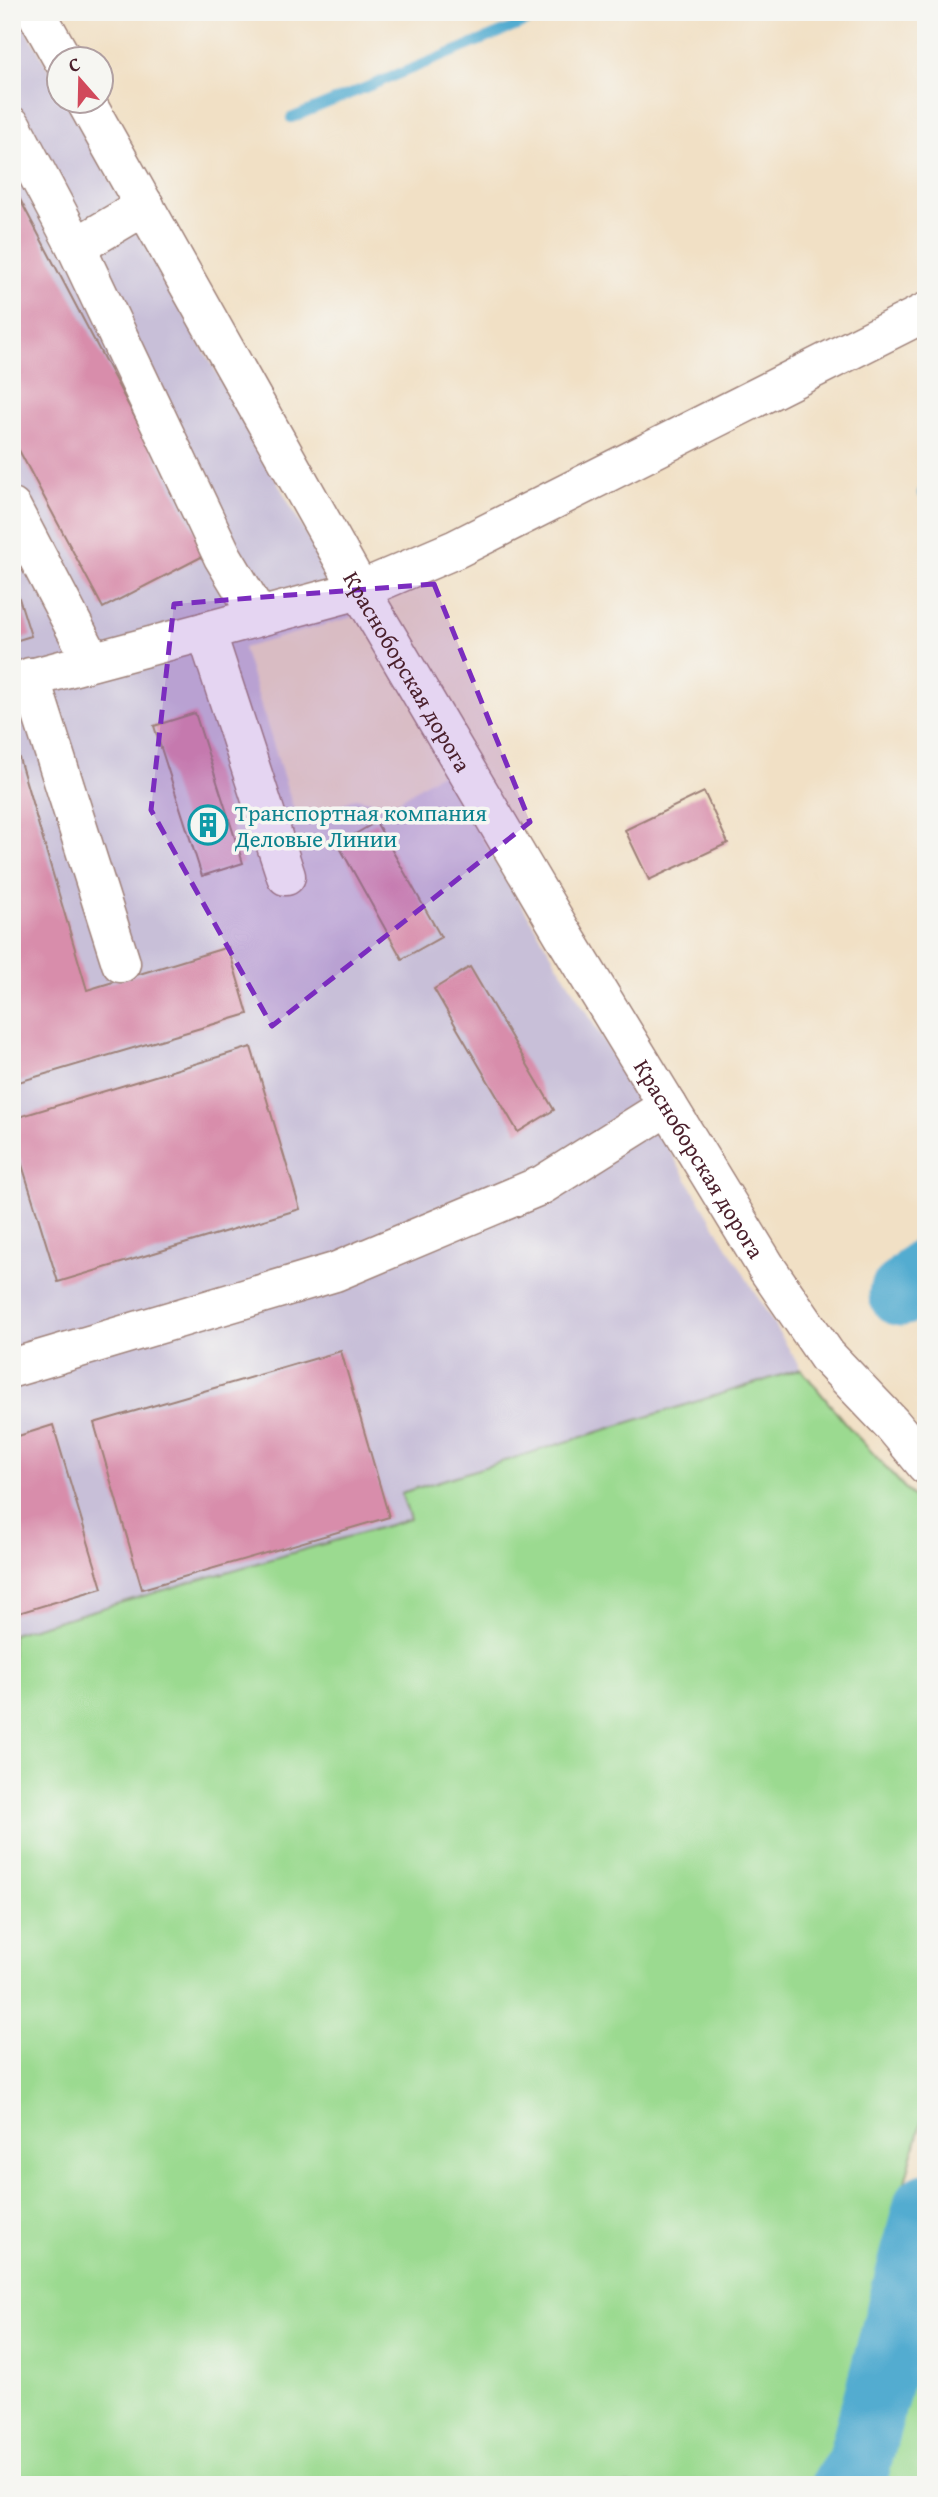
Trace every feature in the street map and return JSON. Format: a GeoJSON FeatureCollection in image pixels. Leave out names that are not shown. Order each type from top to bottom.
{"type":"FeatureCollection","features":[{"type":"Feature","properties":{"kind":"street"},"geometry":{"type":"LineString","coordinates":[[36,12],[55,46]]}},
{"type":"Feature","properties":{"kind":"street","name":"Красноборская дорога"},"geometry":{"type":"LineString","coordinates":[[94,116],[360,590],[768,1270],[827,1356],[892,1423],[926,1465]]}},
{"type":"Feature","properties":{"kind":"street"},"geometry":{"type":"LineString","coordinates":[[12,126],[76,247],[223,557],[259,617]]}},
{"type":"Feature","properties":{"kind":"street"},"geometry":{"type":"LineString","coordinates":[[76,247],[145,206]]}},
{"type":"Feature","properties":{"kind":"street"},"geometry":{"type":"LineString","coordinates":[[121,963],[21,680],[360,590],[456,549],[926,312]]}},
{"type":"Feature","properties":{"kind":"street"},"geometry":{"type":"LineString","coordinates":[[12,508],[92,661]]}},
{"type":"Feature","properties":{"kind":"street"},"geometry":{"type":"LineString","coordinates":[[206,631],[286,876]]}},
{"type":"Feature","properties":{"kind":"street"},"geometry":{"type":"LineString","coordinates":[[12,1368],[335,1272],[542,1185],[668,1105]]}},
{"type":"Feature","properties":{"kind":"highlighted area"},"geometry":{"type":"Polygon","coordinates":[[[434,584],[530,822],[272,1026],[151,810],[174,604],[434,584]]]}},
{"type":"Feature","properties":{"kind":"shaded area"},"geometry":{"type":"Polygon","coordinates":[[[12,12],[17,12],[46,64],[46,116],[75,116],[352,617],[243,648],[299,826],[355,798],[392,805],[442,772],[801,1369],[401,1493],[410,1519],[12,1634],[12,12]]]}},
{"type":"Feature","properties":{"kind":"green space"},"geometry":{"type":"Polygon","coordinates":[[[801,1369],[845,1423],[926,1511],[926,2104],[828,2468],[815,2485],[12,2485],[12,1634],[410,1519],[401,1493],[801,1369]]]}},
{"type":"Feature","properties":{"kind":"green space"},"geometry":{"type":"Polygon","coordinates":[[[926,2277],[926,2485],[863,2485],[875,2470],[926,2277]]]}},
{"type":"Feature","properties":{"kind":"building"},"geometry":{"type":"Polygon","coordinates":[[[15,190],[207,554],[103,608],[12,437],[12,191],[15,190]]]}},
{"type":"Feature","properties":{"kind":"building"},"geometry":{"type":"Polygon","coordinates":[[[12,576],[31,636],[12,642],[12,576]]]}},
{"type":"Feature","properties":{"kind":"building","name":"Транспортная компания Деловые Линии"},"geometry":{"type":"Polygon","coordinates":[[[195,713],[243,863],[202,876],[154,726],[195,713]]]}},
{"type":"Feature","properties":{"kind":"building"},"geometry":{"type":"Polygon","coordinates":[[[16,748],[87,990],[228,947],[248,1014],[12,1084],[12,749],[16,748]]]}},
{"type":"Feature","properties":{"kind":"building"},"geometry":{"type":"Polygon","coordinates":[[[704,792],[728,843],[649,880],[625,830],[704,792]]]}},
{"type":"Feature","properties":{"kind":"building"},"geometry":{"type":"Polygon","coordinates":[[[376,822],[441,937],[402,959],[338,844],[376,822]]]}},
{"type":"Feature","properties":{"kind":"building"},"geometry":{"type":"Polygon","coordinates":[[[470,967],[554,1110],[518,1132],[434,989],[470,967]]]}},
{"type":"Feature","properties":{"kind":"building"},"geometry":{"type":"Polygon","coordinates":[[[251,1047],[300,1209],[58,1282],[12,1132],[12,1119],[251,1047]]]}},
{"type":"Feature","properties":{"kind":"building"},"geometry":{"type":"Polygon","coordinates":[[[341,1351],[389,1517],[142,1589],[94,1423],[341,1351]]]}},
{"type":"Feature","properties":{"kind":"building"},"geometry":{"type":"Polygon","coordinates":[[[53,1425],[102,1588],[12,1615],[12,1438],[53,1425]]]}},
{"type":"Feature","properties":{"kind":"waterway"},"geometry":{"type":"LineString","coordinates":[[291,118],[551,12]]}},
{"type":"Feature","properties":{"kind":"waterway"},"geometry":{"type":"LineString","coordinates":[[922,493],[926,492]]}},
{"type":"Feature","properties":{"kind":"waterway"},"geometry":{"type":"LineString","coordinates":[[901,1294],[926,1270]]}},
{"type":"Feature","properties":{"kind":"waterway"},"geometry":{"type":"LineString","coordinates":[[844,2485],[858,2466],[926,2206]]}},
{"type":"Feature","properties":{"kind":"place","name":"Транспортная компания Деловые Линии"},"geometry":{"type":"Point","coordinates":[208,825]}}]}
